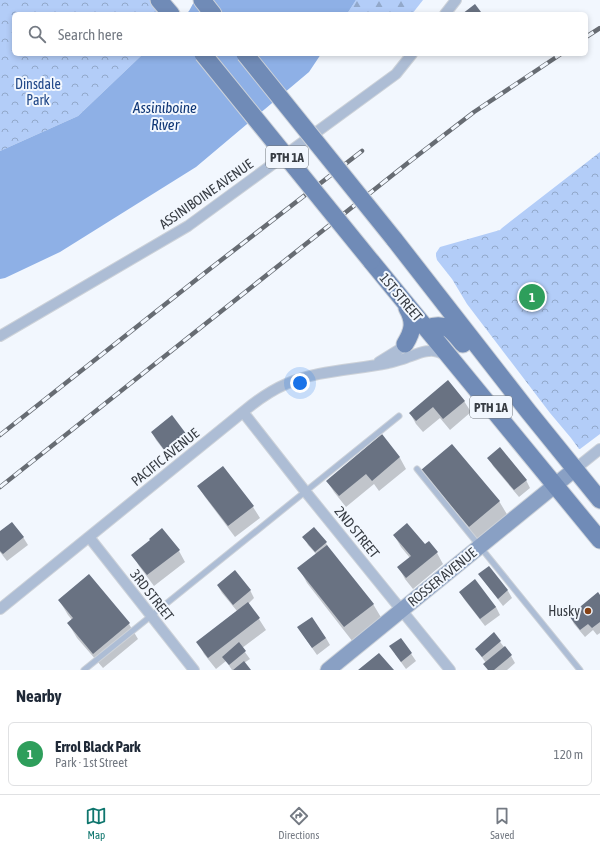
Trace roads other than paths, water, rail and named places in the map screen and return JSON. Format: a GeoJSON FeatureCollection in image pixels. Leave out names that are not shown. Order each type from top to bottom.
{"type":"FeatureCollection","features":[{"type":"Feature","properties":{"kind":"main road"},"geometry":{"type":"LineString","coordinates":[[160,0],[169,12]]}},
{"type":"Feature","properties":{"kind":"main road"},"geometry":{"type":"LineString","coordinates":[[202,0],[211,12]]}},
{"type":"Feature","properties":{"kind":"main road","name":"1ST STREET"},"geometry":{"type":"LineString","coordinates":[[205,56],[600,540]]}},
{"type":"Feature","properties":{"kind":"main road","name":"1ST STREET"},"geometry":{"type":"LineString","coordinates":[[247,56],[394,239],[528,411],[600,500]]}},
{"type":"Feature","properties":{"kind":"main road"},"geometry":{"type":"LineString","coordinates":[[401,297],[409,311],[412,323],[410,336],[405,344]]}},
{"type":"Feature","properties":{"kind":"main road"},"geometry":{"type":"LineString","coordinates":[[427,328],[438,325],[448,327],[488,375],[507,390],[528,411]]}},
{"type":"Feature","properties":{"kind":"street"},"geometry":{"type":"LineString","coordinates":[[447,12],[456,0]]}},
{"type":"Feature","properties":{"kind":"street","name":"ASSINIBOINE AVENUE"},"geometry":{"type":"LineString","coordinates":[[0,336],[188,226],[396,74],[410,56]]}},
{"type":"Feature","properties":{"kind":"street","name":"PACIFIC AVENUE"},"geometry":{"type":"LineString","coordinates":[[368,367],[383,360],[400,349],[427,328]]}},
{"type":"Feature","properties":{"kind":"street","name":"PACIFIC AVENUE"},"geometry":{"type":"LineString","coordinates":[[0,610],[242,412],[258,400],[286,384],[331,372],[368,367],[400,360],[420,352],[428,351],[447,356],[457,364]]}},
{"type":"Feature","properties":{"kind":"street","name":"2ND STREET"},"geometry":{"type":"LineString","coordinates":[[242,412],[450,670]]}},
{"type":"Feature","properties":{"kind":"street"},"geometry":{"type":"LineString","coordinates":[[575,469],[600,449]]}},
{"type":"Feature","properties":{"kind":"street","name":"ROSSER AVENUE"},"geometry":{"type":"LineString","coordinates":[[328,670],[575,469]]}},
{"type":"Feature","properties":{"kind":"street","name":"3RD STREET"},"geometry":{"type":"LineString","coordinates":[[89,537],[194,670]]}},
{"type":"Feature","properties":{"kind":"lane"},"geometry":{"type":"LineString","coordinates":[[84,670],[399,416]]}},
{"type":"Feature","properties":{"kind":"lane"},"geometry":{"type":"LineString","coordinates":[[417,469],[580,670]]}},
{"type":"Feature","properties":{"kind":"water"},"geometry":{"type":"Polygon","coordinates":[[[195,0],[356,0],[348,12],[188,12],[195,0]]]}},
{"type":"Feature","properties":{"kind":"water","name":"Assiniboine River"},"geometry":{"type":"Polygon","coordinates":[[[141,56],[320,56],[309,72],[196,167],[60,252],[0,279],[0,151],[78,116],[141,56]]]}},
{"type":"Feature","properties":{"kind":"railway"},"geometry":{"type":"LineString","coordinates":[[588,36],[600,28]]}},
{"type":"Feature","properties":{"kind":"railway"},"geometry":{"type":"LineString","coordinates":[[0,487],[409,162],[474,112],[558,56]]}},
{"type":"Feature","properties":{"kind":"railway"},"geometry":{"type":"LineString","coordinates":[[0,435],[362,151]]}},
{"type":"Feature","properties":{"kind":"place","name":"Errol Black Park"},"geometry":{"type":"Point","coordinates":[532,297]}},
{"type":"Feature","properties":{"kind":"place","name":"Husky"},"geometry":{"type":"Point","coordinates":[588,611]}},
{"type":"Feature","properties":{"kind":"park label","name":"Dinsdale Park"},"geometry":{"type":"Point","coordinates":[38,92]}}]}
